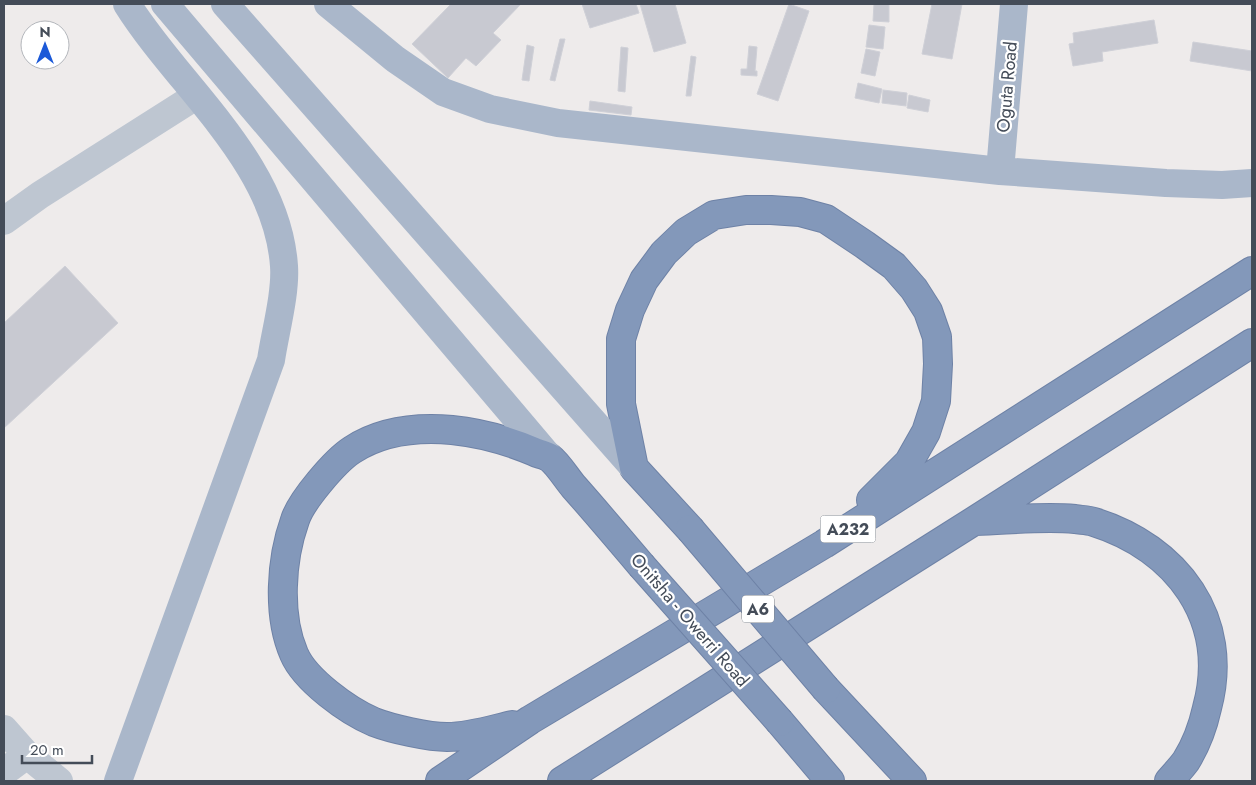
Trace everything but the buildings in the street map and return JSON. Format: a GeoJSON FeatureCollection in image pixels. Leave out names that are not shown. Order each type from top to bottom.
{"type":"FeatureCollection","features":[{"type":"Feature","properties":{"kind":"highway"},"geometry":{"type":"LineString","coordinates":[[634,468],[622,404],[622,339],[630,310],[644,280],[664,253],[686,232],[714,215],[746,210],[772,210],[800,212],[826,219],[894,266],[914,289],[928,311],[936,338],[938,364],[936,401],[926,432],[909,462],[824,544]]}},
{"type":"Feature","properties":{"kind":"highway","name":"A232"},"geometry":{"type":"LineString","coordinates":[[440,781],[530,720],[824,544],[1252,271]]}},
{"type":"Feature","properties":{"kind":"highway"},"geometry":{"type":"LineString","coordinates":[[562,781],[1252,343]]}},
{"type":"Feature","properties":{"kind":"highway"},"geometry":{"type":"LineString","coordinates":[[530,720],[478,734],[446,737],[414,732],[374,722],[335,698],[310,677],[294,654],[285,622],[282,591],[286,556],[295,518],[308,498],[330,471],[352,450],[380,437],[410,429],[445,429],[475,432],[499,438],[550,458]]}},
{"type":"Feature","properties":{"kind":"highway","name":"Onitsha - Owerri Road"},"geometry":{"type":"LineString","coordinates":[[550,458],[830,781]]}},
{"type":"Feature","properties":{"kind":"highway","name":"A6"},"geometry":{"type":"LineString","coordinates":[[634,468],[690,529],[826,689],[904,772]]}},
{"type":"Feature","properties":{"kind":"highway"},"geometry":{"type":"LineString","coordinates":[[974,521],[1058,518],[1092,521],[1124,534],[1153,551],[1175,569],[1189,588],[1203,615],[1212,648],[1212,692],[1203,725],[1187,760],[1169,781]]}},
{"type":"Feature","properties":{"kind":"highway"},"geometry":{"type":"LineString","coordinates":[[590,781],[600,756]]}},
{"type":"Feature","properties":{"kind":"highway"},"geometry":{"type":"LineString","coordinates":[[904,772],[920,781]]}},
{"type":"Feature","properties":{"kind":"main road"},"geometry":{"type":"LineString","coordinates":[[118,781],[271,360],[284,267],[277,226],[263,191],[237,148],[163,56],[126,4]]}},
{"type":"Feature","properties":{"kind":"main road"},"geometry":{"type":"LineString","coordinates":[[165,4],[550,458]]}},
{"type":"Feature","properties":{"kind":"main road"},"geometry":{"type":"LineString","coordinates":[[225,4],[634,468]]}},
{"type":"Feature","properties":{"kind":"main road"},"geometry":{"type":"LineString","coordinates":[[328,4],[395,59],[443,92],[490,109],[558,123],[1000,171],[1166,183],[1222,185],[1252,183]]}},
{"type":"Feature","properties":{"kind":"main road","name":"Oguta Road"},"geometry":{"type":"LineString","coordinates":[[1000,171],[1014,4]]}},
{"type":"Feature","properties":{"kind":"street"},"geometry":{"type":"LineString","coordinates":[[4,221],[40,195],[196,96]]}},
{"type":"Feature","properties":{"kind":"street"},"geometry":{"type":"LineString","coordinates":[[4,729],[27,754],[59,781]]}},
{"type":"Feature","properties":{"kind":"street"},"geometry":{"type":"LineString","coordinates":[[4,772],[27,754]]}}]}
